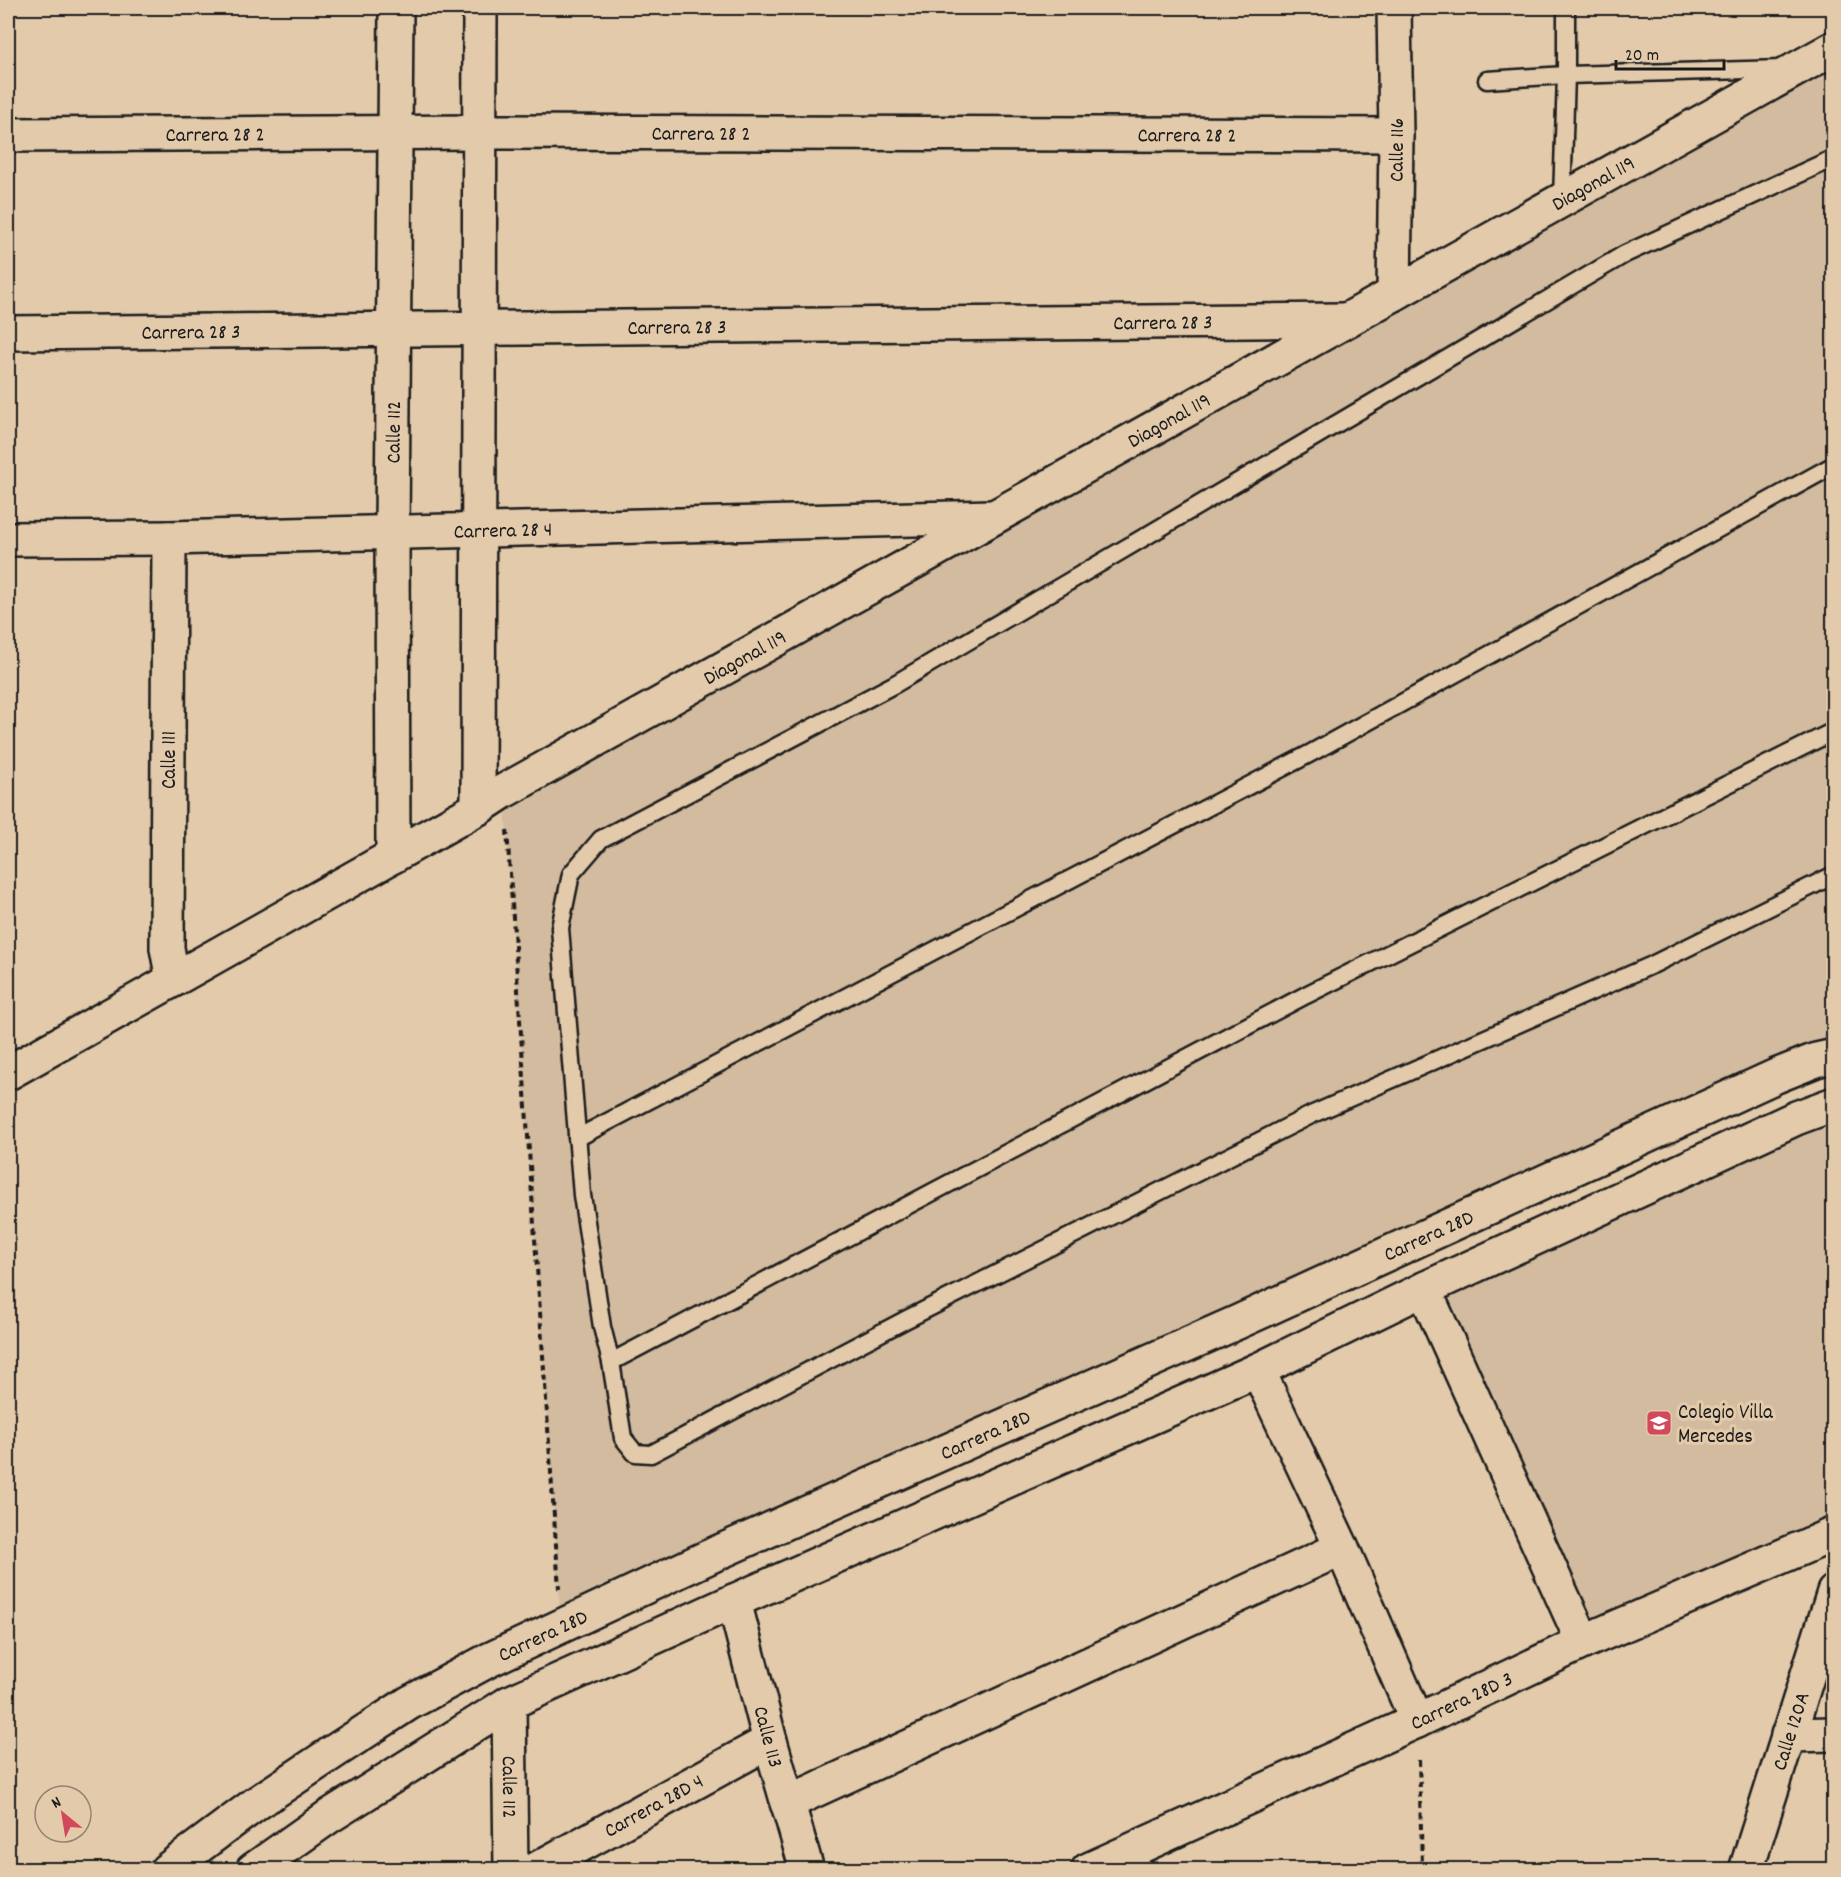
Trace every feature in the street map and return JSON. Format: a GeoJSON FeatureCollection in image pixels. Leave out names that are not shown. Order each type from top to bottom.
{"type":"FeatureCollection","features":[{"type":"Feature","properties":{"kind":"street","name":"Calle 112"},"geometry":{"type":"LineString","coordinates":[[393,856],[392,533],[396,8]]}},
{"type":"Feature","properties":{"kind":"street"},"geometry":{"type":"LineString","coordinates":[[480,8],[478,531],[491,800]]}},
{"type":"Feature","properties":{"kind":"street","name":"Calle 116"},"geometry":{"type":"LineString","coordinates":[[1394,8],[1396,135],[1394,294]]}},
{"type":"Feature","properties":{"kind":"street","name":"Diagonal 119"},"geometry":{"type":"LineString","coordinates":[[8,1073],[1833,48]]}},
{"type":"Feature","properties":{"kind":"street","name":"Carrera 28 2"},"geometry":{"type":"LineString","coordinates":[[8,135],[480,132],[1396,135]]}},
{"type":"Feature","properties":{"kind":"street","name":"Carrera 28 3"},"geometry":{"type":"LineString","coordinates":[[8,333],[1347,320]]}},
{"type":"Feature","properties":{"kind":"street","name":"Carrera 28 4"},"geometry":{"type":"LineString","coordinates":[[8,539],[169,538],[998,517]]}},
{"type":"Feature","properties":{"kind":"street","name":"Calle 111"},"geometry":{"type":"LineString","coordinates":[[169,538],[167,948],[173,980]]}},
{"type":"Feature","properties":{"kind":"street","name":"Carrera 28D"},"geometry":{"type":"LineString","coordinates":[[167,1869],[257,1803],[409,1704],[489,1660],[717,1552],[1238,1322],[1765,1081],[1816,1060],[1833,1056]]}},
{"type":"Feature","properties":{"kind":"street"},"geometry":{"type":"LineString","coordinates":[[253,1869],[328,1817],[509,1703],[1258,1370],[1424,1289],[1796,1118],[1833,1104]]}},
{"type":"Feature","properties":{"kind":"street"},"geometry":{"type":"LineString","coordinates":[[1424,1289],[1583,1641]]}},
{"type":"Feature","properties":{"kind":"street"},"geometry":{"type":"LineString","coordinates":[[1258,1370],[1342,1548],[1417,1721]]}},
{"type":"Feature","properties":{"kind":"street","name":"Carrera 28D 3"},"geometry":{"type":"LineString","coordinates":[[1088,1869],[1121,1863],[1583,1641],[1833,1534]]}},
{"type":"Feature","properties":{"kind":"street"},"geometry":{"type":"LineString","coordinates":[[787,1803],[1342,1548]]}},
{"type":"Feature","properties":{"kind":"street","name":"Calle 120A"},"geometry":{"type":"LineString","coordinates":[[1746,1869],[1833,1592]]}},
{"type":"Feature","properties":{"kind":"street","name":"Calle 113"},"geometry":{"type":"LineString","coordinates":[[734,1601],[770,1741],[807,1869]]}},
{"type":"Feature","properties":{"kind":"street","name":"Calle 112"},"geometry":{"type":"LineString","coordinates":[[509,1703],[511,1869]]}},
{"type":"Feature","properties":{"kind":"street"},"geometry":{"type":"LineString","coordinates":[[1788,1735],[1833,1734]]}},
{"type":"Feature","properties":{"kind":"street","name":"Carrera 28D 4"},"geometry":{"type":"LineString","coordinates":[[535,1869],[770,1741]]}},
{"type":"Feature","properties":{"kind":"lane"},"geometry":{"type":"LineString","coordinates":[[1562,199],[1566,8]]}},
{"type":"Feature","properties":{"kind":"lane"},"geometry":{"type":"LineString","coordinates":[[1487,80],[1566,75],[1794,69]]}},
{"type":"Feature","properties":{"kind":"lane"},"geometry":{"type":"LineString","coordinates":[[1833,158],[1625,254],[895,684],[601,839],[571,874],[560,928],[582,1195],[602,1327],[611,1362],[623,1438],[635,1453],[651,1454],[907,1319],[1313,1114],[1652,965],[1833,875]]}},
{"type":"Feature","properties":{"kind":"lane"},"geometry":{"type":"LineString","coordinates":[[578,1138],[1311,753],[1833,465]]}},
{"type":"Feature","properties":{"kind":"lane"},"geometry":{"type":"LineString","coordinates":[[611,1362],[1306,995],[1833,731]]}},
{"type":"Feature","properties":{"kind":"path"},"geometry":{"type":"LineString","coordinates":[[491,800],[561,1625]]}},
{"type":"Feature","properties":{"kind":"path"},"geometry":{"type":"LineString","coordinates":[[1417,1721],[1422,1865],[1424,1869]]}},
{"type":"Feature","properties":{"kind":"shaded area"},"geometry":{"type":"Polygon","coordinates":[[[1833,48],[1833,1056],[561,1625],[504,791],[1833,48]]]}},
{"type":"Feature","properties":{"kind":"shaded area","name":"Colegio Villa Mercedes"},"geometry":{"type":"Polygon","coordinates":[[[1833,1104],[1833,1534],[1583,1642],[1424,1289],[1833,1104]]]}},
{"type":"Feature","properties":{"kind":"place","name":"Colegio Villa Mercedes"},"geometry":{"type":"Point","coordinates":[1659,1423]}}]}
